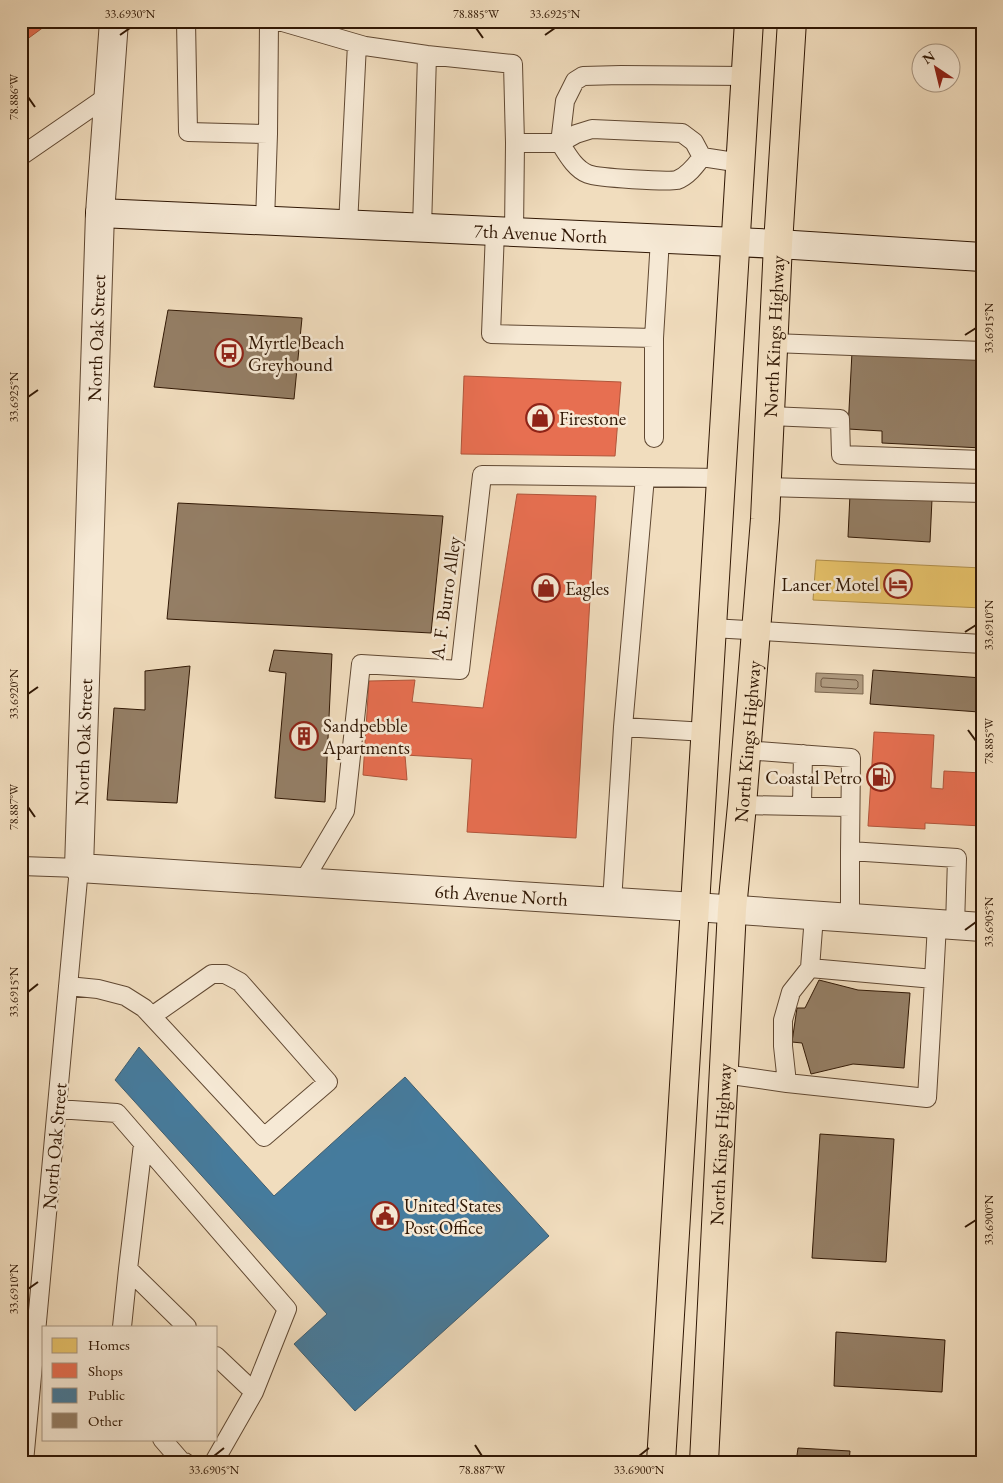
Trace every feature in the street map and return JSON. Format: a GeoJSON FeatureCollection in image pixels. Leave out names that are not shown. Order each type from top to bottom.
{"type":"FeatureCollection","features":[{"type":"Feature","properties":{"kind":"main road","name":"North Kings Highway"},"geometry":{"type":"LineString","coordinates":[[661,1462],[749,21]]}},
{"type":"Feature","properties":{"kind":"main road","name":"North Kings Highway"},"geometry":{"type":"LineString","coordinates":[[704,1462],[732,909],[742,805],[766,487],[778,244],[792,21]]}},
{"type":"Feature","properties":{"kind":"street","name":"North Oak Street"},"geometry":{"type":"LineString","coordinates":[[79,868],[100,213],[114,21]]}},
{"type":"Feature","properties":{"kind":"street","name":"7th Avenue North"},"geometry":{"type":"LineString","coordinates":[[100,213],[778,244],[982,257]]}},
{"type":"Feature","properties":{"kind":"street","name":"6th Avenue North"},"geometry":{"type":"LineString","coordinates":[[79,868],[732,909],[982,928]]}},
{"type":"Feature","properties":{"kind":"lane"},"geometry":{"type":"LineString","coordinates":[[186,21],[188,132],[268,134]]}},
{"type":"Feature","properties":{"kind":"lane"},"geometry":{"type":"LineString","coordinates":[[265,221],[269,21]]}},
{"type":"Feature","properties":{"kind":"lane"},"geometry":{"type":"LineString","coordinates":[[278,21],[357,44],[427,55],[512,64],[515,144],[491,334],[654,338]]}},
{"type":"Feature","properties":{"kind":"lane"},"geometry":{"type":"LineString","coordinates":[[348,225],[357,44]]}},
{"type":"Feature","properties":{"kind":"lane"},"geometry":{"type":"LineString","coordinates":[[422,228],[427,55]]}},
{"type":"Feature","properties":{"kind":"lane"},"geometry":{"type":"LineString","coordinates":[[702,157],[693,169],[676,180],[651,180],[588,174],[578,167],[560,143],[565,101],[575,81],[583,76],[746,76]]}},
{"type":"Feature","properties":{"kind":"lane"},"geometry":{"type":"LineString","coordinates":[[21,156],[108,96]]}},
{"type":"Feature","properties":{"kind":"lane"},"geometry":{"type":"LineString","coordinates":[[515,144],[560,143],[576,134],[592,129],[682,132],[694,142],[702,157]]}},
{"type":"Feature","properties":{"kind":"lane"},"geometry":{"type":"LineString","coordinates":[[702,157],[741,163]]}},
{"type":"Feature","properties":{"kind":"lane"},"geometry":{"type":"LineString","coordinates":[[654,438],[654,338],[660,239]]}},
{"type":"Feature","properties":{"kind":"lane"},"geometry":{"type":"LineString","coordinates":[[773,343],[982,351]]}},
{"type":"Feature","properties":{"kind":"lane"},"geometry":{"type":"LineString","coordinates":[[770,416],[840,419],[841,455],[982,460]]}},
{"type":"Feature","properties":{"kind":"lane","name":"A. F. Burro Alley"},"geometry":{"type":"LineString","coordinates":[[303,882],[345,811],[361,664],[460,670],[482,475],[721,478]]}},
{"type":"Feature","properties":{"kind":"lane"},"geometry":{"type":"LineString","coordinates":[[612,902],[623,727],[645,477]]}},
{"type":"Feature","properties":{"kind":"lane"},"geometry":{"type":"LineString","coordinates":[[766,487],[982,493]]}},
{"type":"Feature","properties":{"kind":"lane"},"geometry":{"type":"LineString","coordinates":[[712,628],[982,644]]}},
{"type":"Feature","properties":{"kind":"lane"},"geometry":{"type":"LineString","coordinates":[[623,727],[706,732]]}},
{"type":"Feature","properties":{"kind":"lane"},"geometry":{"type":"LineString","coordinates":[[745,750],[803,754],[829,761],[851,758],[850,918]]}},
{"type":"Feature","properties":{"kind":"lane"},"geometry":{"type":"LineString","coordinates":[[802,805],[803,754]]}},
{"type":"Feature","properties":{"kind":"lane"},"geometry":{"type":"LineString","coordinates":[[742,805],[802,805],[830,802],[850,806]]}},
{"type":"Feature","properties":{"kind":"lane"},"geometry":{"type":"LineString","coordinates":[[724,1074],[787,1083],[927,1098],[934,980],[946,925],[957,858],[850,851]]}},
{"type":"Feature","properties":{"kind":"lane","name":"6th Avenue North"},"geometry":{"type":"LineString","coordinates":[[21,866],[79,868]]}},
{"type":"Feature","properties":{"kind":"lane","name":"North Oak Street"},"geometry":{"type":"LineString","coordinates":[[24,1462],[79,868]]}},
{"type":"Feature","properties":{"kind":"lane"},"geometry":{"type":"LineString","coordinates":[[787,1083],[782,1046],[783,1020],[791,992],[810,968],[814,916]]}},
{"type":"Feature","properties":{"kind":"lane"},"geometry":{"type":"LineString","coordinates":[[810,968],[934,980]]}},
{"type":"Feature","properties":{"kind":"lane"},"geometry":{"type":"LineString","coordinates":[[68,986],[98,989],[125,996],[144,1008],[264,1138],[328,1082],[240,982],[225,974],[212,974],[152,1016]]}},
{"type":"Feature","properties":{"kind":"lane"},"geometry":{"type":"LineString","coordinates":[[57,1109],[117,1114],[287,1309],[254,1392],[214,1462]]}},
{"type":"Feature","properties":{"kind":"lane"},"geometry":{"type":"LineString","coordinates":[[122,1326],[143,1144]]}},
{"type":"Feature","properties":{"kind":"lane"},"geometry":{"type":"LineString","coordinates":[[128,1269],[186,1326]]}},
{"type":"Feature","properties":{"kind":"lane"},"geometry":{"type":"LineString","coordinates":[[218,1358],[254,1392]]}},
{"type":"Feature","properties":{"kind":"lane"},"geometry":{"type":"LineString","coordinates":[[163,1440],[182,1462],[185,1462]]}},
{"type":"Feature","properties":{"kind":"water"},"geometry":{"type":"Polygon","coordinates":[[[816,673],[863,675],[863,694],[815,692],[816,673]]]}},
{"type":"Feature","properties":{"kind":"building: Homes","name":"Lancer Motel"},"geometry":{"type":"Polygon","coordinates":[[[816,560],[982,568],[982,608],[813,600],[816,560]]]}},
{"type":"Feature","properties":{"kind":"building: Shops"},"geometry":{"type":"Polygon","coordinates":[[[21,21],[52,21],[26,40],[21,34],[21,21]]]}},
{"type":"Feature","properties":{"kind":"building: Shops","name":"Firestone"},"geometry":{"type":"Polygon","coordinates":[[[464,376],[621,382],[615,456],[461,454],[464,376]]]}},
{"type":"Feature","properties":{"kind":"building: Shops","name":"Eagles"},"geometry":{"type":"Polygon","coordinates":[[[517,494],[596,496],[576,838],[467,832],[472,759],[405,755],[407,780],[363,775],[369,681],[415,680],[412,702],[483,708],[517,494]]]}},
{"type":"Feature","properties":{"kind":"building: Shops"},"geometry":{"type":"Polygon","coordinates":[[[874,732],[934,735],[931,788],[943,789],[944,771],[982,773],[982,826],[925,823],[925,829],[868,826],[874,732]]]}},
{"type":"Feature","properties":{"kind":"building: Public","name":"United States Post Office"},"geometry":{"type":"Polygon","coordinates":[[[139,1047],[274,1196],[405,1077],[549,1236],[355,1411],[294,1344],[327,1314],[115,1080],[139,1047]]]}},
{"type":"Feature","properties":{"kind":"building: Other","name":"Myrtle Beach Greyhound"},"geometry":{"type":"Polygon","coordinates":[[[168,310],[302,318],[294,399],[154,387],[168,310]]]}},
{"type":"Feature","properties":{"kind":"building: Other"},"geometry":{"type":"Polygon","coordinates":[[[852,352],[982,358],[982,448],[882,443],[882,431],[848,429],[852,352]]]}},
{"type":"Feature","properties":{"kind":"building: Other"},"geometry":{"type":"Polygon","coordinates":[[[850,494],[932,499],[930,542],[848,537],[850,494]]]}},
{"type":"Feature","properties":{"kind":"building: Other"},"geometry":{"type":"Polygon","coordinates":[[[178,503],[443,516],[431,633],[167,619],[178,503]]]}},
{"type":"Feature","properties":{"kind":"building: Other","name":"Sandpebble Apartments"},"geometry":{"type":"Polygon","coordinates":[[[274,650],[332,654],[325,802],[275,798],[286,673],[269,671],[274,650]]]}},
{"type":"Feature","properties":{"kind":"building: Other"},"geometry":{"type":"Polygon","coordinates":[[[190,666],[177,803],[107,800],[114,708],[145,710],[145,671],[190,666]]]}},
{"type":"Feature","properties":{"kind":"building: Other"},"geometry":{"type":"Polygon","coordinates":[[[873,670],[982,678],[979,712],[870,704],[873,670]]]}},
{"type":"Feature","properties":{"kind":"building: Other"},"geometry":{"type":"Polygon","coordinates":[[[819,980],[858,990],[910,993],[904,1068],[853,1064],[811,1074],[802,1043],[792,1042],[797,1008],[805,1008],[819,980]]]}},
{"type":"Feature","properties":{"kind":"building: Other"},"geometry":{"type":"Polygon","coordinates":[[[820,1134],[894,1139],[886,1262],[812,1258],[820,1134]]]}},
{"type":"Feature","properties":{"kind":"building: Other"},"geometry":{"type":"Polygon","coordinates":[[[836,1332],[945,1340],[942,1392],[834,1386],[836,1332]]]}},
{"type":"Feature","properties":{"kind":"building: Other"},"geometry":{"type":"Polygon","coordinates":[[[982,1407],[982,1438],[979,1438],[982,1407]]]}},
{"type":"Feature","properties":{"kind":"building: Other"},"geometry":{"type":"Polygon","coordinates":[[[798,1448],[850,1451],[849,1462],[796,1462],[798,1448]]]}},
{"type":"Feature","properties":{"kind":"place","name":"Myrtle Beach Greyhound"},"geometry":{"type":"Point","coordinates":[229,353]}},
{"type":"Feature","properties":{"kind":"place","name":"Firestone"},"geometry":{"type":"Point","coordinates":[540,418]}},
{"type":"Feature","properties":{"kind":"place","name":"Lancer Motel"},"geometry":{"type":"Point","coordinates":[898,584]}},
{"type":"Feature","properties":{"kind":"place","name":"Eagles"},"geometry":{"type":"Point","coordinates":[546,588]}},
{"type":"Feature","properties":{"kind":"place","name":"Sandpebble Apartments"},"geometry":{"type":"Point","coordinates":[304,736]}},
{"type":"Feature","properties":{"kind":"place","name":"Coastal Petro"},"geometry":{"type":"Point","coordinates":[881,777]}},
{"type":"Feature","properties":{"kind":"place","name":"United States Post Office"},"geometry":{"type":"Point","coordinates":[385,1216]}}]}
